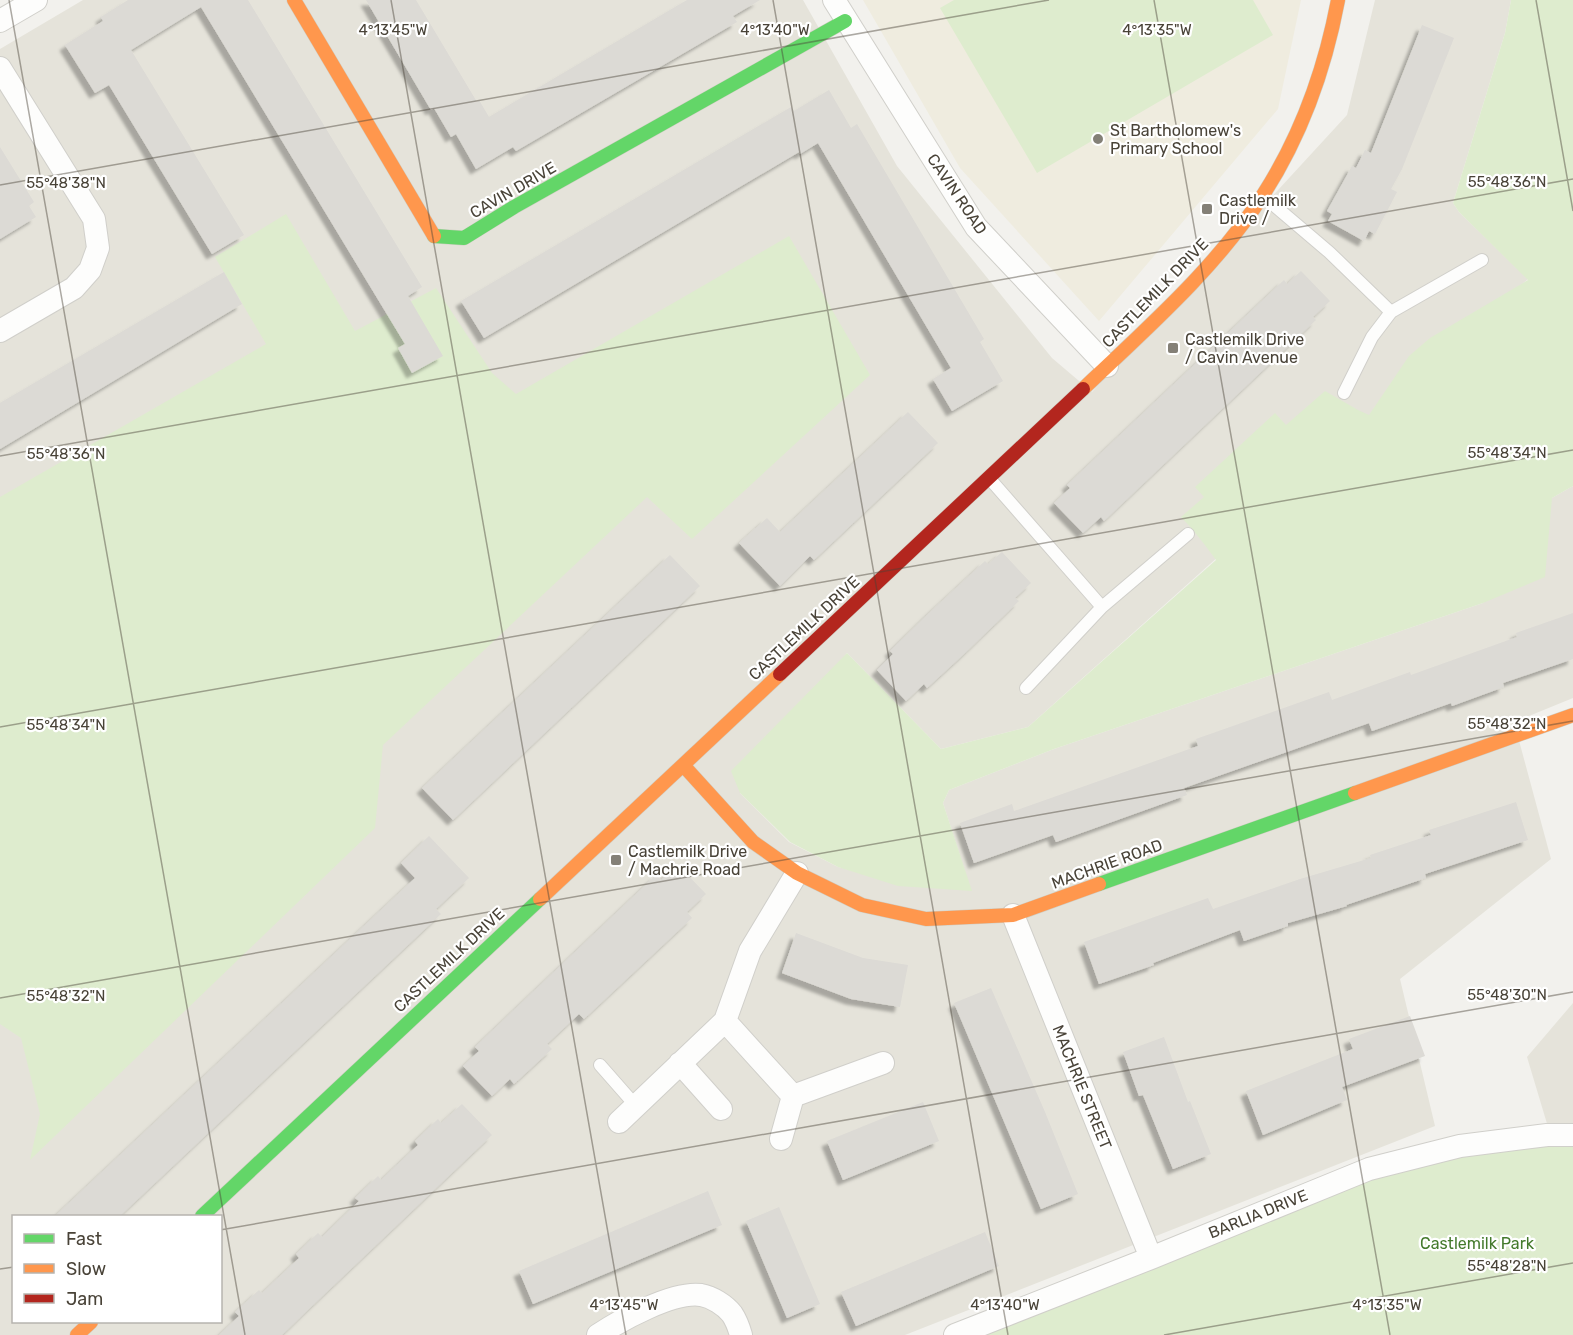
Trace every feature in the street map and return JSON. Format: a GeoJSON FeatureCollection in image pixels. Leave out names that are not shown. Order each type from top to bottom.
{"type":"FeatureCollection","features":[{"type":"Feature","properties":{"kind":"street"},"geometry":{"type":"LineString","coordinates":[[0,21],[36,0]]}},
{"type":"Feature","properties":{"kind":"street","name":"CAVIN DRIVE"},"geometry":{"type":"LineString","coordinates":[[294,0],[433,236],[464,238],[514,207],[845,21]]}},
{"type":"Feature","properties":{"kind":"street","name":"CAVIN ROAD"},"geometry":{"type":"LineString","coordinates":[[834,0],[845,21],[976,227],[1107,366]]}},
{"type":"Feature","properties":{"kind":"street","name":"CASTLEMILK DRIVE"},"geometry":{"type":"LineString","coordinates":[[203,1215],[1182,293],[1242,223],[1283,161],[1313,95],[1338,0]]}},
{"type":"Feature","properties":{"kind":"street"},"geometry":{"type":"LineString","coordinates":[[0,68],[94,219],[98,248],[90,270],[74,288],[0,331]]}},
{"type":"Feature","properties":{"kind":"street","name":"MACHRIE ROAD"},"geometry":{"type":"LineString","coordinates":[[683,765],[753,842],[797,873],[862,905],[926,919],[1013,915],[1573,715]]}},
{"type":"Feature","properties":{"kind":"street"},"geometry":{"type":"LineString","coordinates":[[619,1122],[725,1021],[750,951],[797,873]]}},
{"type":"Feature","properties":{"kind":"street","name":"MACHRIE STREET"},"geometry":{"type":"LineString","coordinates":[[1013,915],[1151,1258]]}},
{"type":"Feature","properties":{"kind":"street"},"geometry":{"type":"LineString","coordinates":[[725,1021],[792,1095]]}},
{"type":"Feature","properties":{"kind":"street"},"geometry":{"type":"LineString","coordinates":[[680,1063],[721,1109]]}},
{"type":"Feature","properties":{"kind":"street"},"geometry":{"type":"LineString","coordinates":[[792,1095],[884,1063]]}},
{"type":"Feature","properties":{"kind":"street"},"geometry":{"type":"LineString","coordinates":[[781,1139],[792,1095]]}},
{"type":"Feature","properties":{"kind":"street","name":"BARLIA DRIVE"},"geometry":{"type":"LineString","coordinates":[[955,1335],[1369,1169],[1460,1146],[1547,1135],[1573,1135]]}},
{"type":"Feature","properties":{"kind":"street"},"geometry":{"type":"LineString","coordinates":[[598,1335],[621,1319],[675,1297],[700,1295],[720,1302],[733,1315],[741,1335]]}},
{"type":"Feature","properties":{"kind":"street"},"geometry":{"type":"LineString","coordinates":[[77,1335],[90,1323]]}},
{"type":"Feature","properties":{"kind":"lane"},"geometry":{"type":"LineString","coordinates":[[1262,195],[1329,252],[1391,312]]}},
{"type":"Feature","properties":{"kind":"lane"},"geometry":{"type":"LineString","coordinates":[[1344,393],[1372,337],[1391,312],[1482,260]]}},
{"type":"Feature","properties":{"kind":"lane"},"geometry":{"type":"LineString","coordinates":[[988,477],[1102,607]]}},
{"type":"Feature","properties":{"kind":"lane"},"geometry":{"type":"LineString","coordinates":[[1026,688],[1102,607],[1188,534]]}},
{"type":"Feature","properties":{"kind":"lane"},"geometry":{"type":"LineString","coordinates":[[600,1065],[636,1106]]}},
{"type":"Feature","properties":{"kind":"shaded area"},"geometry":{"type":"Polygon","coordinates":[[[83,0],[803,0],[897,166],[1052,358],[1092,392],[1347,115],[1375,0],[1511,0],[1505,33],[1453,203],[1459,212],[1528,279],[1028,727],[941,749],[847,653],[740,793],[789,842],[838,867],[971,890],[943,803],[949,790],[1054,749],[1483,603],[1552,498],[1573,486],[1573,698],[1514,722],[1551,859],[1400,979],[1435,1126],[905,1335],[0,1335],[0,49],[83,0]]]}},
{"type":"Feature","properties":{"kind":"shaded area","name":"St Bartholomew's Primary School"},"geometry":{"type":"Polygon","coordinates":[[[863,0],[1301,0],[1278,109],[1099,321],[960,168],[863,0]]]}},
{"type":"Feature","properties":{"kind":"shaded area"},"geometry":{"type":"Polygon","coordinates":[[[1573,1003],[1573,1127],[1548,1127],[1527,1057],[1573,1003]]]}},
{"type":"Feature","properties":{"kind":"green space"},"geometry":{"type":"Polygon","coordinates":[[[954,0],[1253,0],[1273,35],[1037,173],[940,8],[954,0]]]}},
{"type":"Feature","properties":{"kind":"green space"},"geometry":{"type":"Polygon","coordinates":[[[1511,0],[1573,0],[1573,486],[1552,498],[1545,577],[1483,603],[1054,749],[949,790],[943,803],[972,891],[898,886],[838,867],[790,842],[740,793],[731,771],[847,653],[941,749],[1028,727],[1216,560],[1181,517],[1204,497],[1195,487],[1275,413],[1286,425],[1325,391],[1369,415],[1409,356],[1430,338],[1528,280],[1459,212],[1453,203],[1505,33],[1511,0]]]}},
{"type":"Feature","properties":{"kind":"green space"},"geometry":{"type":"Polygon","coordinates":[[[286,214],[355,331],[436,288],[492,373],[516,394],[789,236],[870,375],[692,539],[647,497],[383,745],[375,828],[30,1160],[40,1114],[21,1038],[0,1024],[0,497],[266,344],[215,257],[286,214]]]}},
{"type":"Feature","properties":{"kind":"green space","name":"Castlemilk Park"},"geometry":{"type":"Polygon","coordinates":[[[1573,1141],[1573,1335],[985,1335],[1379,1174],[1466,1151],[1573,1141]]]}},
{"type":"Feature","properties":{"kind":"building"},"geometry":{"type":"Polygon","coordinates":[[[128,0],[248,0],[422,287],[408,296],[443,356],[412,373],[398,348],[405,344],[201,7],[131,50],[244,235],[212,254],[109,85],[95,93],[65,45],[103,21],[101,17],[128,0]]]}},
{"type":"Feature","properties":{"kind":"building"},"geometry":{"type":"Polygon","coordinates":[[[366,0],[416,0],[477,102],[479,100],[489,117],[687,0],[760,0],[733,16],[737,22],[516,151],[513,147],[476,169],[456,134],[451,137],[434,108],[431,110],[366,0]]]}},
{"type":"Feature","properties":{"kind":"building"},"geometry":{"type":"Polygon","coordinates":[[[1422,25],[1454,38],[1402,169],[1391,189],[1397,192],[1375,234],[1369,231],[1364,241],[1328,221],[1332,214],[1327,211],[1352,166],[1356,168],[1365,150],[1371,153],[1422,25]]]}},
{"type":"Feature","properties":{"kind":"building"},"geometry":{"type":"Polygon","coordinates":[[[829,90],[851,128],[857,124],[984,339],[980,342],[1003,381],[952,411],[933,379],[951,368],[818,143],[800,154],[799,152],[484,338],[461,301],[791,107],[794,111],[829,90]]]}},
{"type":"Feature","properties":{"kind":"building"},"geometry":{"type":"Polygon","coordinates":[[[0,147],[34,202],[29,206],[36,217],[0,239],[0,147]]]}},
{"type":"Feature","properties":{"kind":"building"},"geometry":{"type":"Polygon","coordinates":[[[1301,271],[1330,301],[1313,317],[1316,320],[1104,521],[1101,517],[1083,533],[1054,503],[1070,488],[1067,485],[1284,280],[1287,284],[1301,271]]]}},
{"type":"Feature","properties":{"kind":"building"},"geometry":{"type":"Polygon","coordinates":[[[224,272],[242,304],[0,449],[0,403],[224,272]]]}},
{"type":"Feature","properties":{"kind":"building"},"geometry":{"type":"Polygon","coordinates":[[[908,412],[938,443],[814,560],[810,556],[780,586],[739,543],[767,518],[780,532],[908,412]]]}},
{"type":"Feature","properties":{"kind":"building"},"geometry":{"type":"Polygon","coordinates":[[[1002,552],[1031,583],[1015,598],[1019,601],[963,655],[927,688],[924,684],[906,701],[877,670],[893,654],[890,651],[929,613],[985,561],[988,564],[1002,552]]]}},
{"type":"Feature","properties":{"kind":"building"},"geometry":{"type":"Polygon","coordinates":[[[670,555],[700,586],[453,820],[422,788],[670,555]]]}},
{"type":"Feature","properties":{"kind":"building"},"geometry":{"type":"Polygon","coordinates":[[[1573,613],[1573,659],[1503,683],[1504,687],[1452,706],[1451,703],[1372,731],[1369,723],[1184,788],[1187,795],[1056,842],[1053,835],[974,863],[960,823],[1012,804],[1014,811],[1198,746],[1196,739],[1329,692],[1332,700],[1410,672],[1411,675],[1517,637],[1516,633],[1573,613]]]}},
{"type":"Feature","properties":{"kind":"building"},"geometry":{"type":"Polygon","coordinates":[[[1516,802],[1528,840],[1425,874],[1426,878],[1347,906],[1288,923],[1288,926],[1244,941],[1240,930],[1153,963],[1154,965],[1099,984],[1084,942],[1208,898],[1213,909],[1300,879],[1371,858],[1370,855],[1431,835],[1429,830],[1516,802]]]}},
{"type":"Feature","properties":{"kind":"building"},"geometry":{"type":"Polygon","coordinates":[[[429,836],[469,878],[436,909],[441,914],[121,1215],[56,1215],[415,878],[401,863],[429,836]]]}},
{"type":"Feature","properties":{"kind":"building"},"geometry":{"type":"Polygon","coordinates":[[[677,864],[706,894],[687,912],[692,918],[584,1019],[579,1014],[547,1044],[552,1049],[514,1084],[510,1079],[492,1096],[463,1066],[479,1051],[475,1047],[656,875],[661,880],[677,864]]]}},
{"type":"Feature","properties":{"kind":"building"},"geometry":{"type":"Polygon","coordinates":[[[796,933],[863,958],[908,965],[900,1007],[851,999],[782,973],[796,933]]]}},
{"type":"Feature","properties":{"kind":"building"},"geometry":{"type":"Polygon","coordinates":[[[991,988],[1078,1194],[1041,1209],[954,1003],[991,988]]]}},
{"type":"Feature","properties":{"kind":"building"},"geometry":{"type":"Polygon","coordinates":[[[1410,1016],[1425,1056],[1342,1087],[1347,1100],[1263,1135],[1246,1091],[1353,1049],[1349,1039],[1410,1016]]]}},
{"type":"Feature","properties":{"kind":"building"},"geometry":{"type":"Polygon","coordinates":[[[1164,1037],[1188,1102],[1190,1101],[1211,1154],[1173,1169],[1143,1095],[1139,1096],[1123,1052],[1164,1037]]]}},
{"type":"Feature","properties":{"kind":"building"},"geometry":{"type":"Polygon","coordinates":[[[923,1102],[939,1141],[843,1180],[827,1141],[923,1102]]]}},
{"type":"Feature","properties":{"kind":"building"},"geometry":{"type":"Polygon","coordinates":[[[462,1104],[492,1135],[282,1335],[219,1335],[239,1316],[235,1312],[259,1290],[262,1293],[299,1258],[296,1254],[318,1233],[322,1237],[359,1201],[355,1198],[378,1176],[381,1180],[418,1145],[415,1141],[438,1119],[441,1123],[462,1104]]]}},
{"type":"Feature","properties":{"kind":"building"},"geometry":{"type":"Polygon","coordinates":[[[708,1191],[722,1225],[533,1304],[519,1271],[708,1191]]]}},
{"type":"Feature","properties":{"kind":"building"},"geometry":{"type":"Polygon","coordinates":[[[779,1207],[820,1304],[787,1318],[746,1221],[779,1207]]]}},
{"type":"Feature","properties":{"kind":"building"},"geometry":{"type":"Polygon","coordinates":[[[985,1232],[999,1266],[856,1326],[841,1292],[985,1232]]]}},
{"type":"Feature","properties":{"kind":"traffic: fast"},"geometry":{"type":"LineString","coordinates":[[434,236],[464,238],[514,207],[845,21]]}},
{"type":"Feature","properties":{"kind":"traffic: fast"},"geometry":{"type":"LineString","coordinates":[[1099,884],[1355,793]]}},
{"type":"Feature","properties":{"kind":"traffic: fast"},"geometry":{"type":"LineString","coordinates":[[203,1215],[540,899]]}},
{"type":"Feature","properties":{"kind":"traffic: slow"},"geometry":{"type":"LineString","coordinates":[[294,0],[434,236]]}},
{"type":"Feature","properties":{"kind":"traffic: slow"},"geometry":{"type":"LineString","coordinates":[[1083,389],[1202,273],[1263,195],[1277,173],[1310,101],[1333,26],[1338,0]]}},
{"type":"Feature","properties":{"kind":"traffic: slow"},"geometry":{"type":"LineString","coordinates":[[540,899],[780,674]]}},
{"type":"Feature","properties":{"kind":"traffic: slow"},"geometry":{"type":"LineString","coordinates":[[1355,793],[1573,715]]}},
{"type":"Feature","properties":{"kind":"traffic: slow"},"geometry":{"type":"LineString","coordinates":[[683,765],[753,842],[797,873],[862,905],[926,919],[1013,915],[1099,884]]}},
{"type":"Feature","properties":{"kind":"traffic: slow"},"geometry":{"type":"LineString","coordinates":[[77,1335],[90,1323]]}},
{"type":"Feature","properties":{"kind":"traffic: jam"},"geometry":{"type":"LineString","coordinates":[[780,674],[1083,389]]}},
{"type":"Feature","properties":{"kind":"place","name":"St Bartholomew's Primary School"},"geometry":{"type":"Point","coordinates":[1098,139]}},
{"type":"Feature","properties":{"kind":"place","name":"Castlemilk Drive /"},"geometry":{"type":"Point","coordinates":[1207,209]}},
{"type":"Feature","properties":{"kind":"place","name":"Castlemilk Drive / Cavin Avenue"},"geometry":{"type":"Point","coordinates":[1173,348]}},
{"type":"Feature","properties":{"kind":"place","name":"Castlemilk Drive / Machrie Road"},"geometry":{"type":"Point","coordinates":[616,860]}}]}
